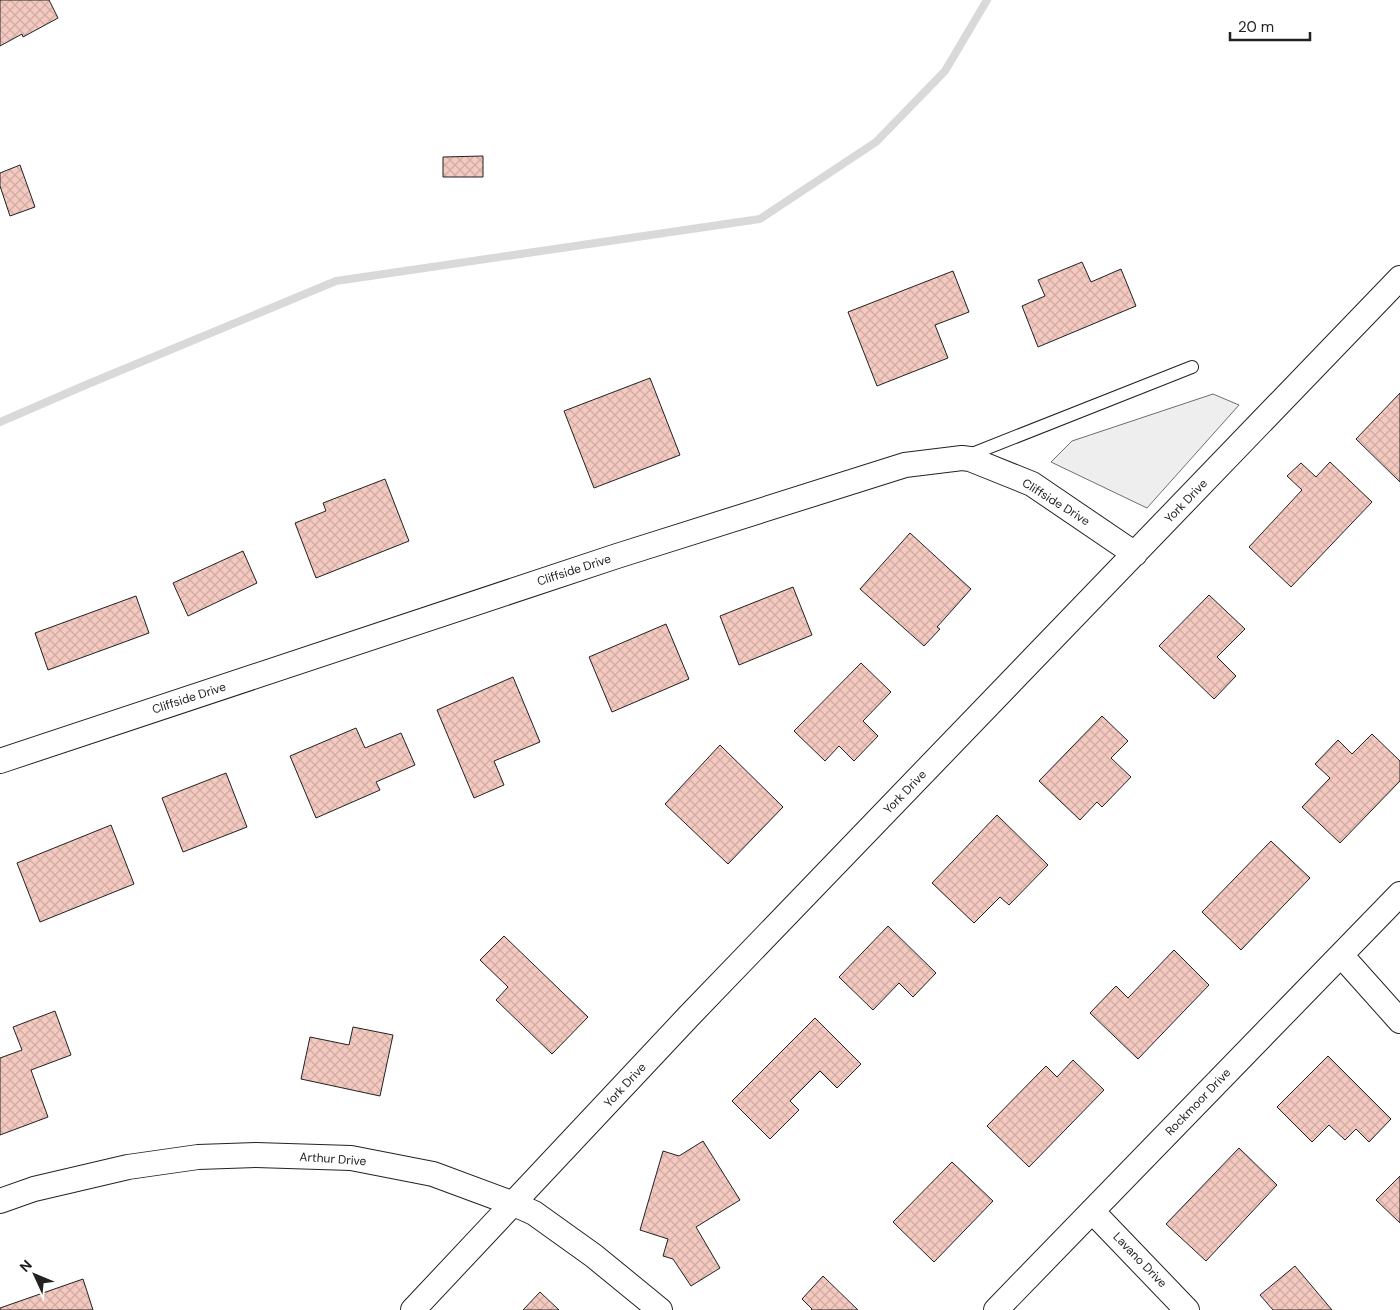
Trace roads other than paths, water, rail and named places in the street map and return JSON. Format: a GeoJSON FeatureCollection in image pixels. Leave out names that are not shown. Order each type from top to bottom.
{"type":"FeatureCollection","features":[{"type":"Feature","properties":{"kind":"street","name":"York Drive"},"geometry":{"type":"LineString","coordinates":[[413,1310],[688,1017],[1400,278]]}},
{"type":"Feature","properties":{"kind":"street","name":"Cliffside Drive"},"geometry":{"type":"LineString","coordinates":[[0,761],[617,556],[905,465],[962,458],[970,459],[1032,484],[1135,554]]}},
{"type":"Feature","properties":{"kind":"street","name":"Rockmoor Drive"},"geometry":{"type":"LineString","coordinates":[[996,1310],[1400,894]]}},
{"type":"Feature","properties":{"kind":"street"},"geometry":{"type":"LineString","coordinates":[[1341,955],[1400,1021]]}},
{"type":"Feature","properties":{"kind":"street","name":"Arthur Drive"},"geometry":{"type":"LineString","coordinates":[[0,1201],[34,1189],[128,1167],[198,1158],[256,1155],[350,1158],[434,1174],[534,1213],[594,1256],[660,1310]]}},
{"type":"Feature","properties":{"kind":"street","name":"Lavano Drive"},"geometry":{"type":"LineString","coordinates":[[1092,1211],[1187,1310]]}},
{"type":"Feature","properties":{"kind":"lane"},"geometry":{"type":"LineString","coordinates":[[962,458],[1192,367]]}},
{"type":"Feature","properties":{"kind":"waterway"},"geometry":{"type":"LineString","coordinates":[[0,422],[336,281],[760,219],[876,142],[945,71],[987,0]]}}]}
